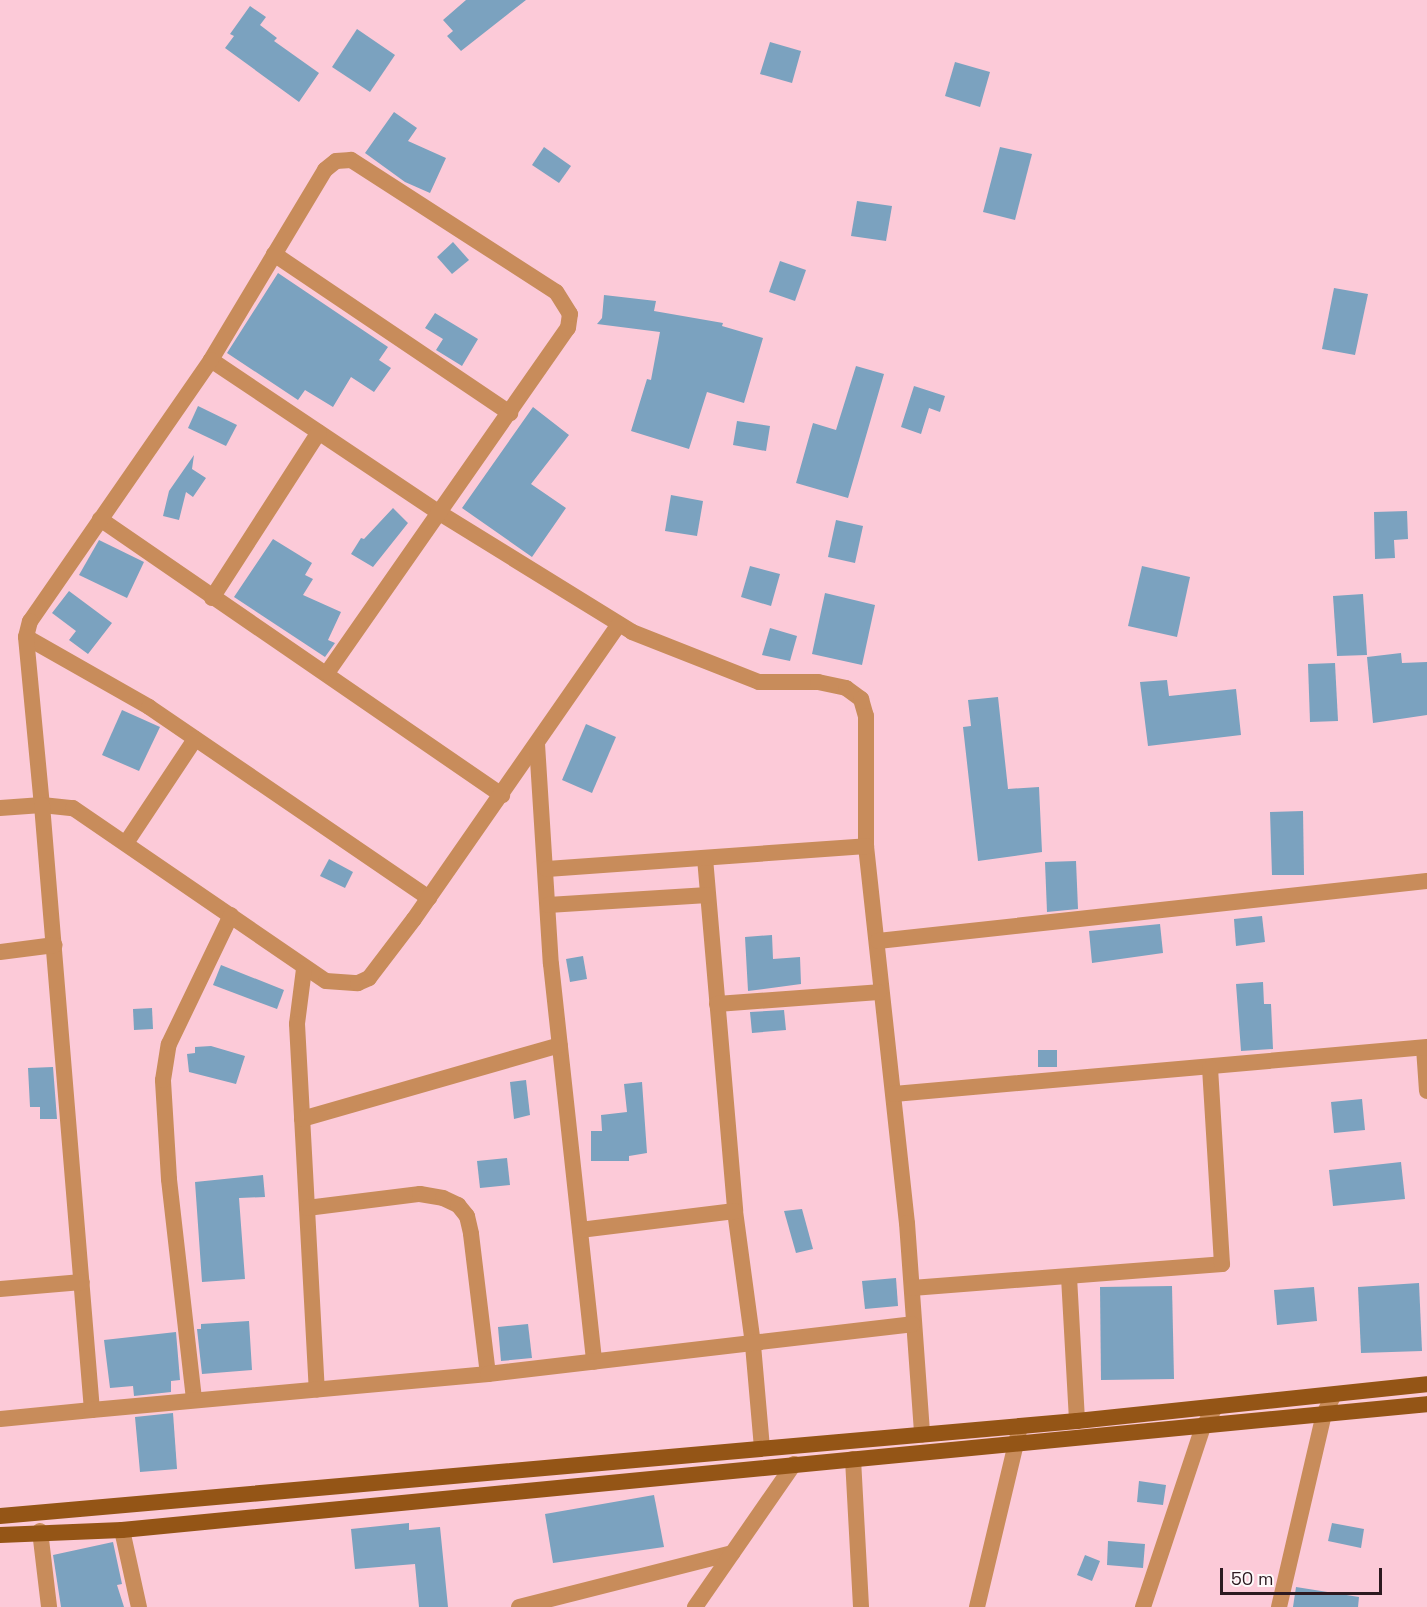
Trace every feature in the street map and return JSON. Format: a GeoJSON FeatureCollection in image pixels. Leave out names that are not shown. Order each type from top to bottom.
{"type":"FeatureCollection","features":[{"type":"Feature","properties":{"kind":"main road"},"geometry":{"type":"LineString","coordinates":[[0,1515],[1077,1421],[1333,1396],[1427,1384]]}},
{"type":"Feature","properties":{"kind":"main road"},"geometry":{"type":"LineString","coordinates":[[0,1535],[122,1530],[794,1464],[1016,1446],[1427,1404]]}},
{"type":"Feature","properties":{"kind":"street"},"geometry":{"type":"LineString","coordinates":[[92,1410],[55,945],[26,637],[36,612],[211,360],[325,170],[336,161],[351,160],[556,292],[570,314],[568,328],[327,673]]}},
{"type":"Feature","properties":{"kind":"street"},"geometry":{"type":"LineString","coordinates":[[274,254],[510,412]]}},
{"type":"Feature","properties":{"kind":"street"},"geometry":{"type":"LineString","coordinates":[[211,360],[438,512],[619,624],[759,682],[818,682],[846,688],[861,699],[866,716],[866,846],[878,941],[879,992],[894,1095],[912,1288],[912,1324],[922,1434]]}},
{"type":"Feature","properties":{"kind":"street"},"geometry":{"type":"LineString","coordinates":[[212,598],[318,432]]}},
{"type":"Feature","properties":{"kind":"street"},"geometry":{"type":"LineString","coordinates":[[100,519],[502,795]]}},
{"type":"Feature","properties":{"kind":"street"},"geometry":{"type":"LineString","coordinates":[[0,808],[42,804],[73,808],[231,915],[304,969],[326,981],[345,984],[369,978],[502,795],[619,624]]}},
{"type":"Feature","properties":{"kind":"street"},"geometry":{"type":"LineString","coordinates":[[26,637],[149,707],[429,898]]}},
{"type":"Feature","properties":{"kind":"street"},"geometry":{"type":"LineString","coordinates":[[126,843],[195,739]]}},
{"type":"Feature","properties":{"kind":"street"},"geometry":{"type":"LineString","coordinates":[[537,744],[560,1045],[594,1362]]}},
{"type":"Feature","properties":{"kind":"street"},"geometry":{"type":"LineString","coordinates":[[547,869],[866,846]]}},
{"type":"Feature","properties":{"kind":"street"},"geometry":{"type":"LineString","coordinates":[[705,858],[735,1211],[753,1345],[762,1448]]}},
{"type":"Feature","properties":{"kind":"street"},"geometry":{"type":"LineString","coordinates":[[878,941],[1427,881]]}},
{"type":"Feature","properties":{"kind":"street"},"geometry":{"type":"LineString","coordinates":[[548,905],[708,895]]}},
{"type":"Feature","properties":{"kind":"street"},"geometry":{"type":"LineString","coordinates":[[194,1399],[169,1179],[163,1080],[169,1044],[231,915]]}},
{"type":"Feature","properties":{"kind":"street"},"geometry":{"type":"LineString","coordinates":[[0,952],[55,945]]}},
{"type":"Feature","properties":{"kind":"street"},"geometry":{"type":"LineString","coordinates":[[304,969],[297,1024],[317,1389]]}},
{"type":"Feature","properties":{"kind":"street"},"geometry":{"type":"LineString","coordinates":[[717,1004],[879,992]]}},
{"type":"Feature","properties":{"kind":"street"},"geometry":{"type":"LineString","coordinates":[[302,1119],[560,1045]]}},
{"type":"Feature","properties":{"kind":"street"},"geometry":{"type":"LineString","coordinates":[[894,1095],[1426,1048],[1427,1090]]}},
{"type":"Feature","properties":{"kind":"street"},"geometry":{"type":"LineString","coordinates":[[912,1288],[1222,1264],[1210,1068]]}},
{"type":"Feature","properties":{"kind":"street"},"geometry":{"type":"LineString","coordinates":[[307,1208],[420,1194],[443,1198],[458,1205],[467,1216],[471,1234],[488,1374]]}},
{"type":"Feature","properties":{"kind":"street"},"geometry":{"type":"LineString","coordinates":[[580,1230],[735,1211]]}},
{"type":"Feature","properties":{"kind":"street"},"geometry":{"type":"LineString","coordinates":[[1069,1277],[1077,1421]]}},
{"type":"Feature","properties":{"kind":"street"},"geometry":{"type":"LineString","coordinates":[[0,1289],[82,1282]]}},
{"type":"Feature","properties":{"kind":"street"},"geometry":{"type":"LineString","coordinates":[[0,1419],[194,1399],[488,1374],[753,1345],[912,1324]]}},
{"type":"Feature","properties":{"kind":"street"},"geometry":{"type":"LineString","coordinates":[[1279,1607],[1324,1414],[1333,1396]]}},
{"type":"Feature","properties":{"kind":"street"},"geometry":{"type":"LineString","coordinates":[[1143,1607],[1203,1427],[1215,1408]]}},
{"type":"Feature","properties":{"kind":"street"},"geometry":{"type":"LineString","coordinates":[[977,1607],[1020,1426]]}},
{"type":"Feature","properties":{"kind":"street"},"geometry":{"type":"LineString","coordinates":[[853,1459],[861,1607]]}},
{"type":"Feature","properties":{"kind":"street"},"geometry":{"type":"LineString","coordinates":[[701,1603],[732,1553],[794,1464]]}},
{"type":"Feature","properties":{"kind":"street"},"geometry":{"type":"LineString","coordinates":[[122,1530],[139,1607]]}},
{"type":"Feature","properties":{"kind":"street"},"geometry":{"type":"LineString","coordinates":[[40,1532],[49,1607]]}},
{"type":"Feature","properties":{"kind":"street"},"geometry":{"type":"LineString","coordinates":[[519,1607],[732,1553]]}},
{"type":"Feature","properties":{"kind":"building"},"geometry":{"type":"Polygon","coordinates":[[[466,0],[526,0],[461,51],[447,36],[453,31],[443,20],[466,0]]]}},
{"type":"Feature","properties":{"kind":"building"},"geometry":{"type":"Polygon","coordinates":[[[250,6],[266,17],[260,25],[277,38],[274,41],[319,73],[299,102],[225,48],[234,36],[230,34],[250,6]]]}},
{"type":"Feature","properties":{"kind":"building"},"geometry":{"type":"Polygon","coordinates":[[[357,29],[395,55],[370,92],[332,67],[357,29]]]}},
{"type":"Feature","properties":{"kind":"building"},"geometry":{"type":"Polygon","coordinates":[[[770,42],[801,51],[792,83],[760,74],[770,42]]]}},
{"type":"Feature","properties":{"kind":"building"},"geometry":{"type":"Polygon","coordinates":[[[955,62],[990,72],[980,107],[945,96],[955,62]]]}},
{"type":"Feature","properties":{"kind":"building"},"geometry":{"type":"Polygon","coordinates":[[[394,112],[417,128],[408,141],[446,158],[430,193],[405,182],[365,153],[394,112]]]}},
{"type":"Feature","properties":{"kind":"building"},"geometry":{"type":"Polygon","coordinates":[[[544,147],[571,166],[559,183],[532,165],[544,147]]]}},
{"type":"Feature","properties":{"kind":"building"},"geometry":{"type":"Polygon","coordinates":[[[1000,147],[1032,154],[1015,220],[983,212],[1000,147]]]}},
{"type":"Feature","properties":{"kind":"building"},"geometry":{"type":"Polygon","coordinates":[[[857,201],[892,206],[886,241],[851,236],[857,201]]]}},
{"type":"Feature","properties":{"kind":"building"},"geometry":{"type":"Polygon","coordinates":[[[453,242],[469,260],[452,274],[437,257],[453,242]]]}},
{"type":"Feature","properties":{"kind":"building"},"geometry":{"type":"Polygon","coordinates":[[[780,261],[806,270],[795,301],[769,292],[780,261]]]}},
{"type":"Feature","properties":{"kind":"building"},"geometry":{"type":"Polygon","coordinates":[[[278,273],[388,347],[379,360],[391,368],[374,392],[351,377],[333,407],[305,390],[298,400],[227,353],[278,273]]]}},
{"type":"Feature","properties":{"kind":"building"},"geometry":{"type":"Polygon","coordinates":[[[1334,288],[1368,294],[1355,355],[1322,349],[1334,288]]]}},
{"type":"Feature","properties":{"kind":"building"},"geometry":{"type":"Polygon","coordinates":[[[604,295],[656,301],[654,311],[723,323],[722,326],[763,338],[744,403],[707,392],[689,449],[631,431],[647,379],[651,380],[660,332],[597,324],[602,318],[604,295]]]}},
{"type":"Feature","properties":{"kind":"building"},"geometry":{"type":"Polygon","coordinates":[[[435,313],[478,339],[462,366],[436,350],[443,339],[425,328],[435,313]]]}},
{"type":"Feature","properties":{"kind":"building"},"geometry":{"type":"Polygon","coordinates":[[[856,366],[884,374],[848,498],[796,483],[813,423],[836,430],[856,366]]]}},
{"type":"Feature","properties":{"kind":"building"},"geometry":{"type":"Polygon","coordinates":[[[914,386],[945,396],[940,412],[929,408],[921,434],[901,427],[914,386]]]}},
{"type":"Feature","properties":{"kind":"building"},"geometry":{"type":"Polygon","coordinates":[[[198,406],[237,425],[226,446],[188,428],[198,406]]]}},
{"type":"Feature","properties":{"kind":"building"},"geometry":{"type":"Polygon","coordinates":[[[533,407],[569,435],[531,484],[566,508],[532,557],[462,508],[533,407]]]}},
{"type":"Feature","properties":{"kind":"building"},"geometry":{"type":"Polygon","coordinates":[[[737,421],[770,426],[766,451],[733,445],[737,421]]]}},
{"type":"Feature","properties":{"kind":"building"},"geometry":{"type":"Polygon","coordinates":[[[194,455],[192,469],[206,478],[193,497],[186,492],[179,520],[163,516],[169,491],[194,455]]]}},
{"type":"Feature","properties":{"kind":"building"},"geometry":{"type":"Polygon","coordinates":[[[671,495],[703,501],[697,536],[665,531],[671,495]]]}},
{"type":"Feature","properties":{"kind":"building"},"geometry":{"type":"Polygon","coordinates":[[[393,508],[408,523],[373,567],[351,554],[361,538],[364,539],[393,508]]]}},
{"type":"Feature","properties":{"kind":"building"},"geometry":{"type":"Polygon","coordinates":[[[1407,511],[1408,539],[1394,540],[1395,558],[1375,559],[1374,512],[1407,511]]]}},
{"type":"Feature","properties":{"kind":"building"},"geometry":{"type":"Polygon","coordinates":[[[836,520],[863,526],[855,563],[828,557],[836,520]]]}},
{"type":"Feature","properties":{"kind":"building"},"geometry":{"type":"Polygon","coordinates":[[[273,539],[312,563],[305,575],[313,579],[303,595],[341,612],[328,640],[335,643],[325,657],[234,597],[273,539]]]}},
{"type":"Feature","properties":{"kind":"building"},"geometry":{"type":"Polygon","coordinates":[[[99,540],[144,562],[127,598],[79,575],[99,540]]]}},
{"type":"Feature","properties":{"kind":"building"},"geometry":{"type":"Polygon","coordinates":[[[750,566],[780,574],[771,606],[741,597],[750,566]]]}},
{"type":"Feature","properties":{"kind":"building"},"geometry":{"type":"Polygon","coordinates":[[[1142,566],[1190,577],[1177,637],[1128,626],[1142,566]]]}},
{"type":"Feature","properties":{"kind":"building"},"geometry":{"type":"Polygon","coordinates":[[[69,591],[112,623],[88,654],[69,640],[76,631],[52,613],[69,591]]]}},
{"type":"Feature","properties":{"kind":"building"},"geometry":{"type":"Polygon","coordinates":[[[825,593],[875,605],[862,665],[812,654],[825,593]]]}},
{"type":"Feature","properties":{"kind":"building"},"geometry":{"type":"Polygon","coordinates":[[[1363,594],[1367,655],[1337,656],[1333,596],[1363,594]]]}},
{"type":"Feature","properties":{"kind":"building"},"geometry":{"type":"Polygon","coordinates":[[[770,628],[797,636],[790,661],[762,655],[770,628]]]}},
{"type":"Feature","properties":{"kind":"building"},"geometry":{"type":"Polygon","coordinates":[[[1401,653],[1402,663],[1427,662],[1427,715],[1373,723],[1367,657],[1401,653]]]}},
{"type":"Feature","properties":{"kind":"building"},"geometry":{"type":"Polygon","coordinates":[[[1335,663],[1338,721],[1310,722],[1308,664],[1335,663]]]}},
{"type":"Feature","properties":{"kind":"building"},"geometry":{"type":"Polygon","coordinates":[[[1167,680],[1169,696],[1236,689],[1241,735],[1148,746],[1140,682],[1167,680]]]}},
{"type":"Feature","properties":{"kind":"building"},"geometry":{"type":"Polygon","coordinates":[[[998,697],[1008,789],[1039,787],[1042,852],[978,861],[963,727],[971,726],[968,700],[998,697]]]}},
{"type":"Feature","properties":{"kind":"building"},"geometry":{"type":"Polygon","coordinates":[[[122,710],[160,727],[139,771],[102,755],[122,710]]]}},
{"type":"Feature","properties":{"kind":"building"},"geometry":{"type":"Polygon","coordinates":[[[586,724],[616,737],[592,793],[562,780],[586,724]]]}},
{"type":"Feature","properties":{"kind":"building"},"geometry":{"type":"Polygon","coordinates":[[[1303,811],[1304,875],[1272,875],[1270,812],[1303,811]]]}},
{"type":"Feature","properties":{"kind":"building"},"geometry":{"type":"Polygon","coordinates":[[[329,859],[353,872],[345,888],[320,876],[329,859]]]}},
{"type":"Feature","properties":{"kind":"building"},"geometry":{"type":"Polygon","coordinates":[[[1076,861],[1078,909],[1047,912],[1045,862],[1076,861]]]}},
{"type":"Feature","properties":{"kind":"building"},"geometry":{"type":"Polygon","coordinates":[[[1262,916],[1265,942],[1236,946],[1234,919],[1262,916]]]}},
{"type":"Feature","properties":{"kind":"building"},"geometry":{"type":"Polygon","coordinates":[[[1160,924],[1163,953],[1092,963],[1089,931],[1160,924]]]}},
{"type":"Feature","properties":{"kind":"building"},"geometry":{"type":"Polygon","coordinates":[[[772,935],[773,959],[800,957],[801,984],[748,991],[745,937],[772,935]]]}},
{"type":"Feature","properties":{"kind":"building"},"geometry":{"type":"Polygon","coordinates":[[[583,956],[587,979],[570,982],[566,959],[583,956]]]}},
{"type":"Feature","properties":{"kind":"building"},"geometry":{"type":"Polygon","coordinates":[[[221,965],[284,990],[277,1009],[213,985],[221,965]]]}},
{"type":"Feature","properties":{"kind":"building"},"geometry":{"type":"Polygon","coordinates":[[[1263,982],[1264,1004],[1271,1004],[1273,1049],[1241,1051],[1236,984],[1263,982]]]}},
{"type":"Feature","properties":{"kind":"building"},"geometry":{"type":"Polygon","coordinates":[[[152,1008],[153,1029],[134,1030],[133,1009],[152,1008]]]}},
{"type":"Feature","properties":{"kind":"building"},"geometry":{"type":"Polygon","coordinates":[[[784,1010],[786,1030],[752,1033],[750,1012],[784,1010]]]}},
{"type":"Feature","properties":{"kind":"building"},"geometry":{"type":"Polygon","coordinates":[[[211,1046],[245,1056],[236,1084],[189,1072],[187,1054],[195,1053],[195,1047],[211,1046]]]}},
{"type":"Feature","properties":{"kind":"building"},"geometry":{"type":"Polygon","coordinates":[[[1038,1050],[1057,1050],[1057,1067],[1038,1067],[1038,1050]]]}},
{"type":"Feature","properties":{"kind":"building"},"geometry":{"type":"Polygon","coordinates":[[[53,1067],[57,1119],[40,1119],[40,1107],[30,1107],[28,1068],[53,1067]]]}},
{"type":"Feature","properties":{"kind":"building"},"geometry":{"type":"Polygon","coordinates":[[[526,1080],[530,1115],[514,1119],[510,1082],[526,1080]]]}},
{"type":"Feature","properties":{"kind":"building"},"geometry":{"type":"Polygon","coordinates":[[[642,1082],[647,1153],[629,1156],[629,1161],[591,1161],[591,1131],[602,1131],[601,1115],[627,1112],[624,1084],[642,1082]]]}},
{"type":"Feature","properties":{"kind":"building"},"geometry":{"type":"Polygon","coordinates":[[[1362,1099],[1365,1130],[1334,1133],[1331,1102],[1362,1099]]]}},
{"type":"Feature","properties":{"kind":"building"},"geometry":{"type":"Polygon","coordinates":[[[507,1158],[510,1185],[480,1188],[477,1161],[507,1158]]]}},
{"type":"Feature","properties":{"kind":"building"},"geometry":{"type":"Polygon","coordinates":[[[1401,1162],[1405,1199],[1333,1206],[1329,1170],[1401,1162]]]}},
{"type":"Feature","properties":{"kind":"building"},"geometry":{"type":"Polygon","coordinates":[[[263,1175],[265,1197],[239,1198],[245,1279],[202,1282],[195,1182],[263,1175]]]}},
{"type":"Feature","properties":{"kind":"building"},"geometry":{"type":"Polygon","coordinates":[[[802,1209],[813,1249],[796,1253],[784,1211],[802,1209]]]}},
{"type":"Feature","properties":{"kind":"building"},"geometry":{"type":"Polygon","coordinates":[[[896,1278],[898,1306],[865,1309],[862,1281],[896,1278]]]}},
{"type":"Feature","properties":{"kind":"building"},"geometry":{"type":"Polygon","coordinates":[[[1419,1283],[1422,1351],[1361,1353],[1358,1287],[1419,1283]]]}},
{"type":"Feature","properties":{"kind":"building"},"geometry":{"type":"Polygon","coordinates":[[[1172,1286],[1174,1379],[1101,1380],[1100,1287],[1172,1286]]]}},
{"type":"Feature","properties":{"kind":"building"},"geometry":{"type":"Polygon","coordinates":[[[1314,1287],[1317,1321],[1277,1325],[1274,1290],[1314,1287]]]}},
{"type":"Feature","properties":{"kind":"building"},"geometry":{"type":"Polygon","coordinates":[[[249,1321],[252,1370],[202,1374],[197,1329],[201,1329],[201,1324],[249,1321]]]}},
{"type":"Feature","properties":{"kind":"building"},"geometry":{"type":"Polygon","coordinates":[[[528,1324],[532,1358],[501,1361],[498,1327],[528,1324]]]}},
{"type":"Feature","properties":{"kind":"building"},"geometry":{"type":"Polygon","coordinates":[[[176,1332],[180,1380],[171,1381],[171,1392],[134,1396],[133,1386],[110,1388],[104,1340],[176,1332]]]}},
{"type":"Feature","properties":{"kind":"building"},"geometry":{"type":"Polygon","coordinates":[[[173,1413],[177,1469],[140,1472],[135,1417],[173,1413]]]}},
{"type":"Feature","properties":{"kind":"building"},"geometry":{"type":"Polygon","coordinates":[[[1139,1481],[1166,1485],[1163,1505],[1137,1502],[1139,1481]]]}},
{"type":"Feature","properties":{"kind":"building"},"geometry":{"type":"Polygon","coordinates":[[[654,1495],[664,1547],[553,1563],[545,1514],[654,1495]]]}},
{"type":"Feature","properties":{"kind":"building"},"geometry":{"type":"Polygon","coordinates":[[[409,1523],[409,1530],[440,1527],[448,1607],[419,1607],[415,1564],[355,1569],[351,1529],[409,1523]]]}},
{"type":"Feature","properties":{"kind":"building"},"geometry":{"type":"Polygon","coordinates":[[[1332,1523],[1364,1529],[1361,1548],[1328,1541],[1332,1523]]]}},
{"type":"Feature","properties":{"kind":"building"},"geometry":{"type":"Polygon","coordinates":[[[1108,1541],[1145,1544],[1143,1568],[1107,1565],[1108,1541]]]}},
{"type":"Feature","properties":{"kind":"building"},"geometry":{"type":"Polygon","coordinates":[[[113,1542],[122,1584],[117,1585],[124,1607],[61,1607],[53,1555],[113,1542]]]}},
{"type":"Feature","properties":{"kind":"building"},"geometry":{"type":"Polygon","coordinates":[[[1085,1555],[1100,1561],[1092,1581],[1077,1575],[1085,1555]]]}},
{"type":"Feature","properties":{"kind":"building"},"geometry":{"type":"Polygon","coordinates":[[[1296,1587],[1359,1597],[1358,1607],[1293,1607],[1296,1587]]]}}]}
